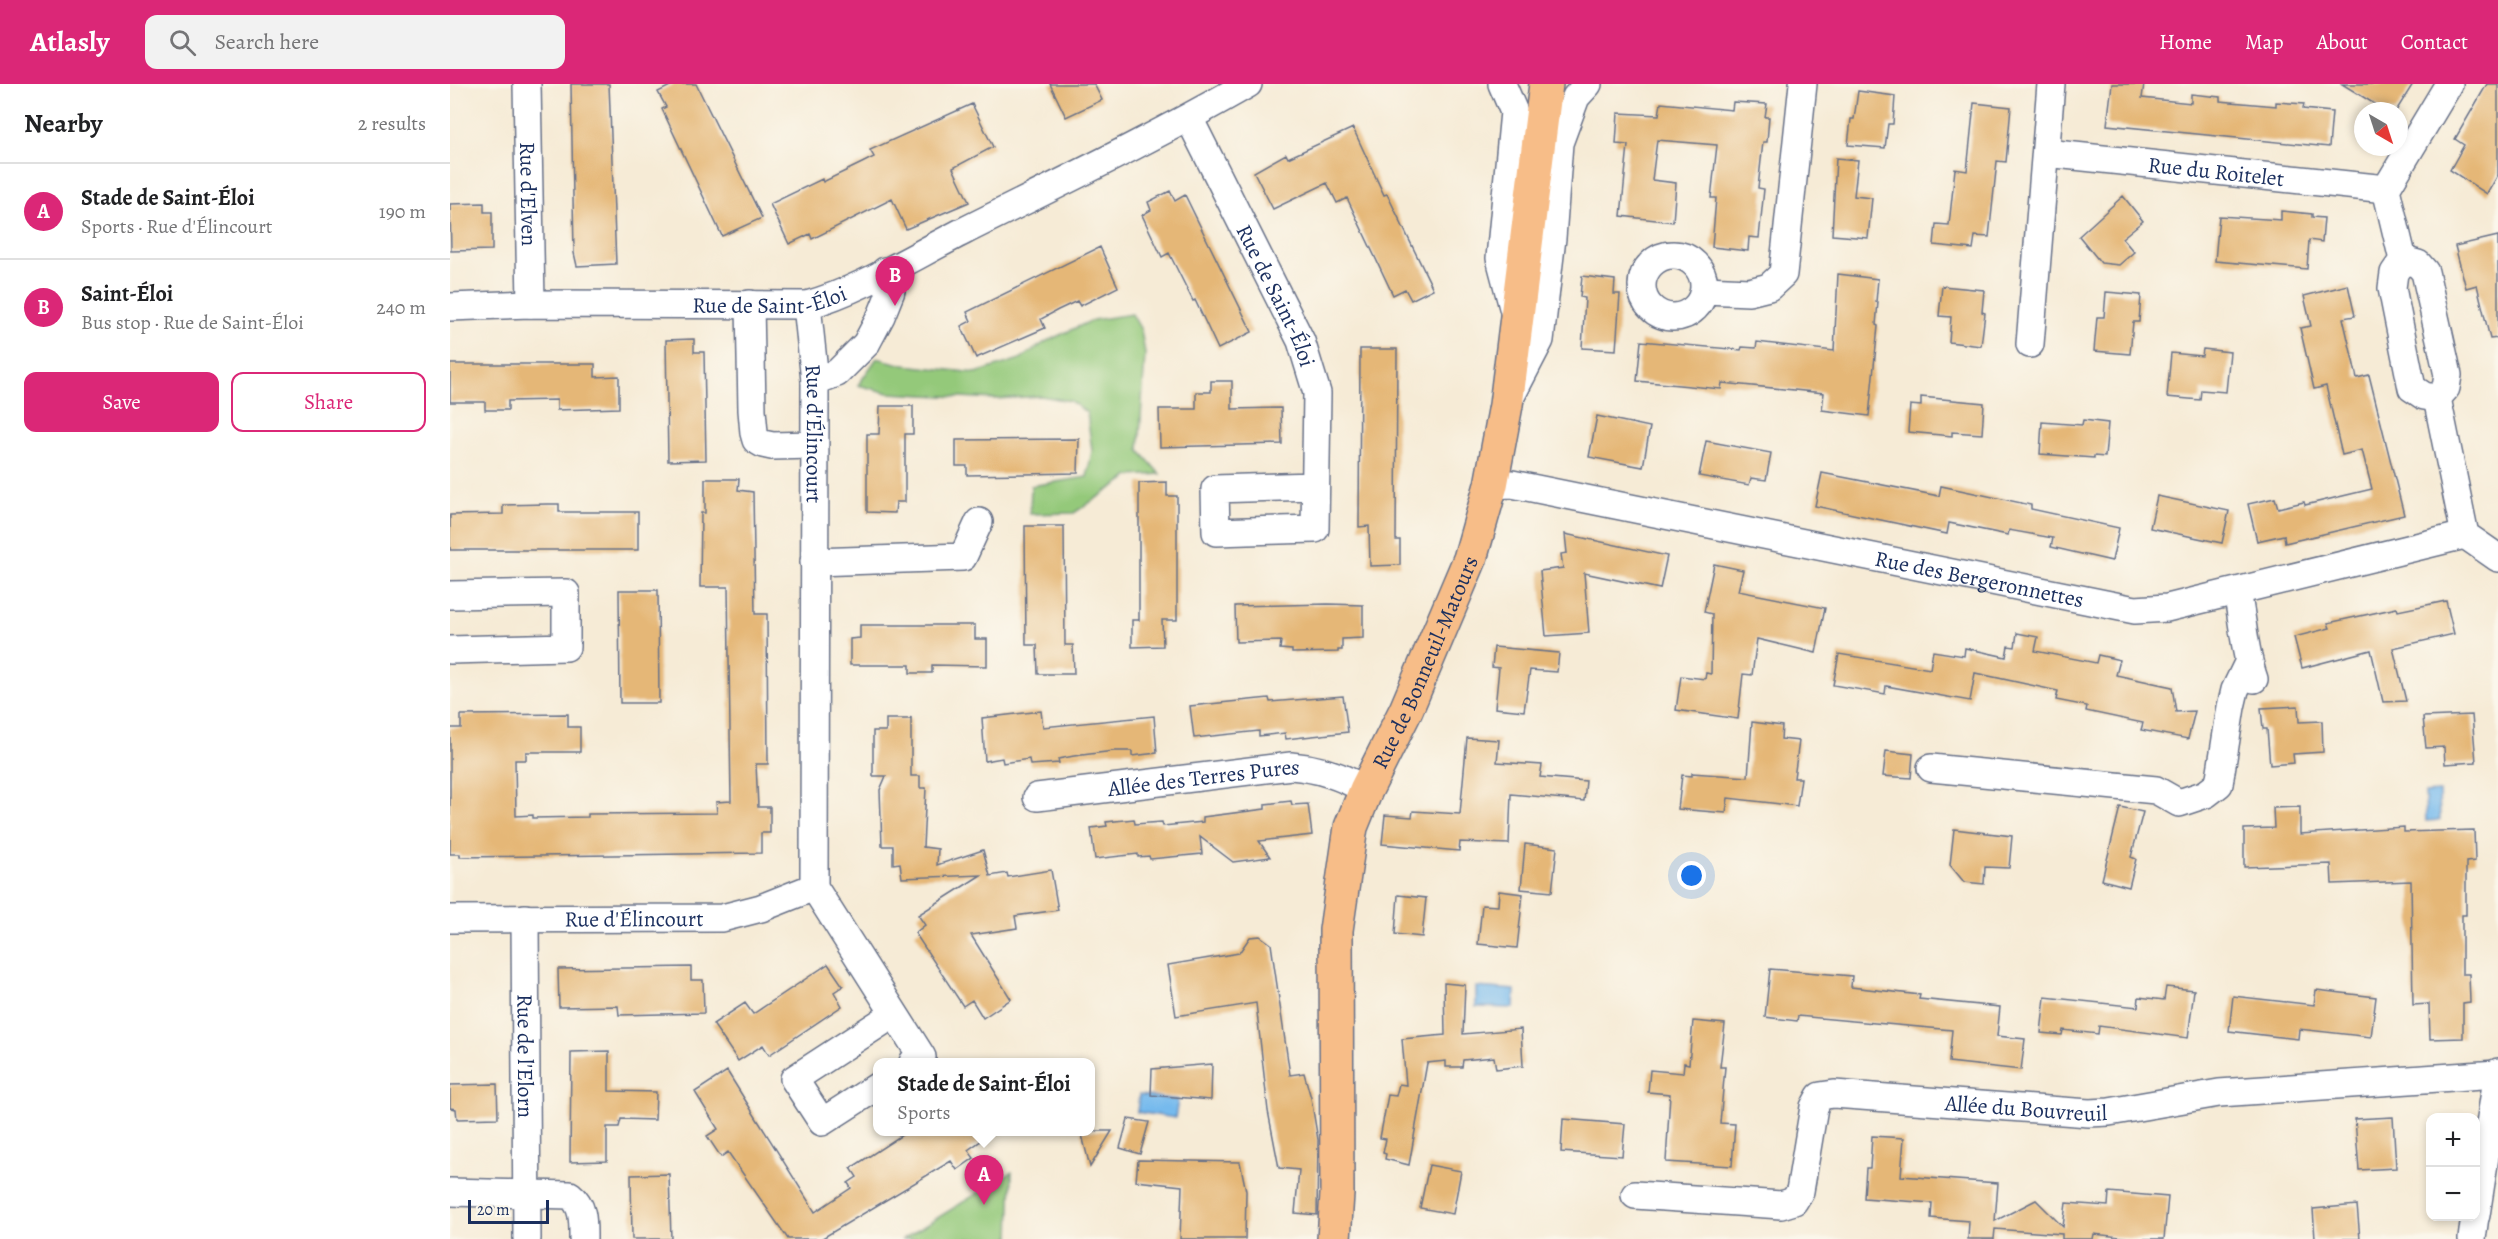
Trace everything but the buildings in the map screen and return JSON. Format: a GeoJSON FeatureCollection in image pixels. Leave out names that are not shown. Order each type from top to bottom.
{"type":"FeatureCollection","features":[{"type":"Feature","properties":{"kind":"main road","name":"Rue de Bonneuil-Matours"},"geometry":{"type":"LineString","coordinates":[[1334,1239],[1337,1194],[1336,930],[1351,827],[1366,790],[1406,710],[1470,559],[1491,485],[1506,405],[1546,84]]}},
{"type":"Feature","properties":{"kind":"street","name":"Rue d'Elven"},"geometry":{"type":"LineString","coordinates":[[527,84],[531,304]]}},
{"type":"Feature","properties":{"kind":"street","name":"Rue de Saint-Éloi"},"geometry":{"type":"LineString","coordinates":[[450,307],[531,304],[807,305],[829,298],[885,271],[1189,118],[1248,84]]}},
{"type":"Feature","properties":{"kind":"street"},"geometry":{"type":"LineString","coordinates":[[1502,84],[1514,112],[1500,258],[1516,320]]}},
{"type":"Feature","properties":{"kind":"street"},"geometry":{"type":"LineString","coordinates":[[1506,405],[1540,340],[1552,238],[1559,143],[1576,97],[1588,84]]}},
{"type":"Feature","properties":{"kind":"street"},"geometry":{"type":"LineString","coordinates":[[1704,290],[1749,292],[1769,287],[1783,274],[1803,84]]}},
{"type":"Feature","properties":{"kind":"street"},"geometry":{"type":"LineString","coordinates":[[2030,344],[2051,84]]}},
{"type":"Feature","properties":{"kind":"street"},"geometry":{"type":"LineString","coordinates":[[2437,398],[2424,396],[2412,388],[2392,288],[2394,273],[2403,260],[2386,189],[2449,84]]}},
{"type":"Feature","properties":{"kind":"street","name":"Rue de Saint-Éloi"},"geometry":{"type":"LineString","coordinates":[[1189,118],[1301,341],[1317,393],[1314,486]]}},
{"type":"Feature","properties":{"kind":"street","name":"Rue du Roitelet"},"geometry":{"type":"LineString","coordinates":[[2046,153],[2386,189]]}},
{"type":"Feature","properties":{"kind":"street"},"geometry":{"type":"LineString","coordinates":[[2403,260],[2418,264],[2425,272],[2448,375],[2446,388],[2437,398]]}},
{"type":"Feature","properties":{"kind":"street"},"geometry":{"type":"LineString","coordinates":[[814,381],[837,373],[866,344],[891,291],[885,271]]}},
{"type":"Feature","properties":{"kind":"street"},"geometry":{"type":"LineString","coordinates":[[750,304],[752,410],[756,440],[772,446],[814,445]]}},
{"type":"Feature","properties":{"kind":"street","name":"Rue d'Élincourt"},"geometry":{"type":"LineString","coordinates":[[450,919],[722,918],[761,908],[814,887],[814,381],[807,305]]}},
{"type":"Feature","properties":{"kind":"street"},"geometry":{"type":"LineString","coordinates":[[2437,398],[2465,535],[2498,558]]}},
{"type":"Feature","properties":{"kind":"street","name":"Rue des Bergeronnettes"},"geometry":{"type":"LineString","coordinates":[[1491,485],[1512,484],[2115,607],[2152,610],[2236,592],[2465,535]]}},
{"type":"Feature","properties":{"kind":"street"},"geometry":{"type":"LineString","coordinates":[[814,562],[963,557],[980,522]]}},
{"type":"Feature","properties":{"kind":"street"},"geometry":{"type":"LineString","coordinates":[[1931,768],[2157,790],[2179,804],[2206,794],[2219,784],[2235,690],[2252,673],[2236,592]]}},
{"type":"Feature","properties":{"kind":"street"},"geometry":{"type":"LineString","coordinates":[[450,595],[566,593],[566,647],[450,650]]}},
{"type":"Feature","properties":{"kind":"street","name":"Allée des Terres Pures"},"geometry":{"type":"LineString","coordinates":[[1037,797],[1291,766],[1310,767],[1347,779],[1366,790]]}},
{"type":"Feature","properties":{"kind":"street"},"geometry":{"type":"LineString","coordinates":[[814,887],[894,1014],[917,1058]]}},
{"type":"Feature","properties":{"kind":"street","name":"Rue de l'Elorn"},"geometry":{"type":"LineString","coordinates":[[525,918],[527,1239]]}},
{"type":"Feature","properties":{"kind":"street"},"geometry":{"type":"LineString","coordinates":[[873,1089],[822,1122],[794,1078],[894,1014]]}},
{"type":"Feature","properties":{"kind":"street"},"geometry":{"type":"LineString","coordinates":[[2480,1198],[2491,1158],[2498,1073]]}},
{"type":"Feature","properties":{"kind":"street","name":"Allée du Bouvreuil"},"geometry":{"type":"LineString","coordinates":[[1635,1195],[1781,1205],[1794,1201],[1800,1191],[1814,1107],[1820,1096],[1834,1094],[2089,1113],[2109,1112],[2219,1094],[2498,1073]]}},
{"type":"Feature","properties":{"kind":"street"},"geometry":{"type":"LineString","coordinates":[[450,1192],[570,1195],[579,1206],[583,1216],[583,1239]]}},
{"type":"Feature","properties":{"kind":"street"},"geometry":{"type":"LineString","coordinates":[[2472,1239],[2474,1221]]}},
{"type":"Feature","properties":{"kind":"green space"},"geometry":{"type":"Polygon","coordinates":[[[1132,314],[1141,330],[1145,354],[1139,450],[1160,474],[1130,476],[1074,513],[1030,514],[1031,486],[1087,477],[1092,451],[1087,413],[1070,401],[1041,396],[995,399],[889,393],[858,385],[877,358],[904,365],[976,373],[1020,359],[1047,341],[1093,320],[1132,314]]]}},
{"type":"Feature","properties":{"kind":"green space"},"geometry":{"type":"Polygon","coordinates":[[[1012,1172],[1010,1239],[903,1239],[1012,1172]]]}},
{"type":"Feature","properties":{"kind":"water"},"geometry":{"type":"Polygon","coordinates":[[[2439,792],[2440,820],[2426,821],[2425,793],[2439,792]]]}},
{"type":"Feature","properties":{"kind":"water"},"geometry":{"type":"Polygon","coordinates":[[[1476,987],[1515,990],[1514,1008],[1476,1007],[1476,987]]]}},
{"type":"Feature","properties":{"kind":"water"},"geometry":{"type":"Polygon","coordinates":[[[1139,1095],[1178,1100],[1175,1118],[1137,1112],[1139,1095]]]}},
{"type":"Feature","properties":{"kind":"place","name":"Saint-Éloi"},"geometry":{"type":"Point","coordinates":[895,306]}},
{"type":"Feature","properties":{"kind":"place","name":"Stade de Saint-Éloi"},"geometry":{"type":"Point","coordinates":[984,1205]}}]}
